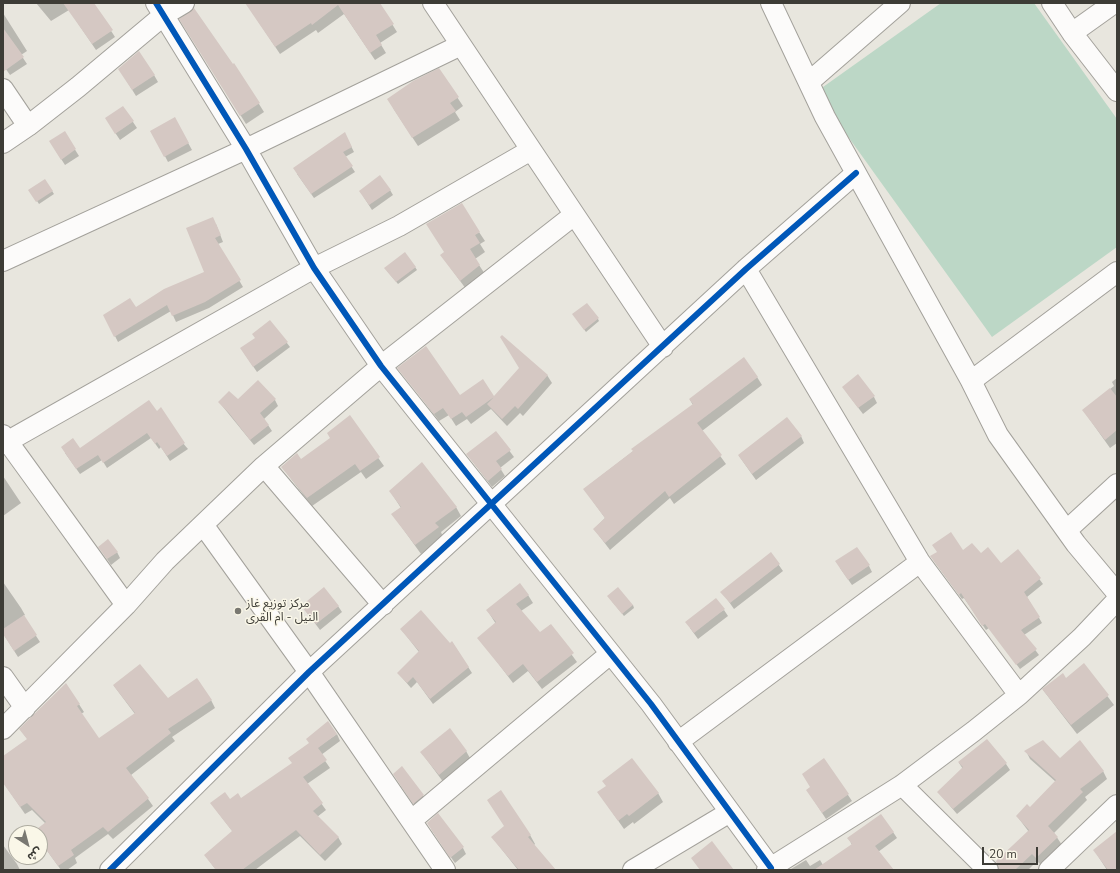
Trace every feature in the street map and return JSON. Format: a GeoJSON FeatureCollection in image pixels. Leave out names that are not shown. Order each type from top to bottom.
{"type":"FeatureCollection","features":[{"type":"Feature","properties":{"kind":"street"},"geometry":{"type":"LineString","coordinates":[[3,142],[28,126],[160,9],[184,3]]}},
{"type":"Feature","properties":{"kind":"street"},"geometry":{"type":"LineString","coordinates":[[433,3],[663,347]]}},
{"type":"Feature","properties":{"kind":"street"},"geometry":{"type":"LineString","coordinates":[[770,3],[825,117],[971,381],[998,435],[1067,530],[1117,593]]}},
{"type":"Feature","properties":{"kind":"street"},"geometry":{"type":"LineString","coordinates":[[809,82],[900,3]]}},
{"type":"Feature","properties":{"kind":"street"},"geometry":{"type":"LineString","coordinates":[[1052,3],[1072,33],[1117,92]]}},
{"type":"Feature","properties":{"kind":"street"},"geometry":{"type":"LineString","coordinates":[[1072,33],[1114,3]]}},
{"type":"Feature","properties":{"kind":"street"},"geometry":{"type":"LineString","coordinates":[[160,9],[246,149],[314,268],[381,366],[651,704],[730,812],[769,869],[902,785],[974,731],[1019,695],[1082,637],[1117,600]]}},
{"type":"Feature","properties":{"kind":"street"},"geometry":{"type":"LineString","coordinates":[[3,261],[246,149],[461,45]]}},
{"type":"Feature","properties":{"kind":"street"},"geometry":{"type":"LineString","coordinates":[[3,89],[28,126]]}},
{"type":"Feature","properties":{"kind":"street"},"geometry":{"type":"LineString","coordinates":[[126,605],[4,440],[314,268],[399,226],[531,150]]}},
{"type":"Feature","properties":{"kind":"street"},"geometry":{"type":"LineString","coordinates":[[110,870],[310,672],[746,269],[856,173]]}},
{"type":"Feature","properties":{"kind":"street"},"geometry":{"type":"LineString","coordinates":[[3,729],[126,605],[166,561],[204,526],[264,466],[381,366],[574,215]]}},
{"type":"Feature","properties":{"kind":"street"},"geometry":{"type":"LineString","coordinates":[[746,269],[920,562],[1019,695]]}},
{"type":"Feature","properties":{"kind":"street"},"geometry":{"type":"LineString","coordinates":[[971,381],[1117,272]]}},
{"type":"Feature","properties":{"kind":"street"},"geometry":{"type":"LineString","coordinates":[[264,466],[383,605]]}},
{"type":"Feature","properties":{"kind":"street"},"geometry":{"type":"LineString","coordinates":[[1067,530],[1117,484]]}},
{"type":"Feature","properties":{"kind":"street"},"geometry":{"type":"LineString","coordinates":[[204,526],[310,672],[445,870]]}},
{"type":"Feature","properties":{"kind":"street"},"geometry":{"type":"LineString","coordinates":[[678,742],[920,562]]}},
{"type":"Feature","properties":{"kind":"street"},"geometry":{"type":"LineString","coordinates":[[412,820],[610,654]]}},
{"type":"Feature","properties":{"kind":"street"},"geometry":{"type":"LineString","coordinates":[[3,677],[25,708]]}},
{"type":"Feature","properties":{"kind":"street"},"geometry":{"type":"LineString","coordinates":[[902,785],[982,868]]}},
{"type":"Feature","properties":{"kind":"street"},"geometry":{"type":"LineString","coordinates":[[1049,870],[1117,805]]}},
{"type":"Feature","properties":{"kind":"street"},"geometry":{"type":"LineString","coordinates":[[633,870],[730,812]]}},
{"type":"Feature","properties":{"kind":"green space"},"geometry":{"type":"Polygon","coordinates":[[[941,3],[1034,3],[1117,119],[1117,247],[992,337],[816,92],[941,3]]]}},
{"type":"Feature","properties":{"kind":"building"},"geometry":{"type":"Polygon","coordinates":[[[63,3],[94,3],[113,30],[92,44],[63,3]]]}},
{"type":"Feature","properties":{"kind":"building"},"geometry":{"type":"Polygon","coordinates":[[[245,3],[380,3],[394,24],[376,35],[382,45],[370,53],[338,5],[312,25],[311,23],[275,47],[245,3]]]}},
{"type":"Feature","properties":{"kind":"building"},"geometry":{"type":"Polygon","coordinates":[[[194,8],[233,64],[234,63],[260,103],[240,116],[179,19],[194,8]]]}},
{"type":"Feature","properties":{"kind":"building"},"geometry":{"type":"Polygon","coordinates":[[[3,28],[24,57],[3,72],[3,28]]]}},
{"type":"Feature","properties":{"kind":"building"},"geometry":{"type":"Polygon","coordinates":[[[139,51],[155,75],[132,90],[118,69],[139,51]]]}},
{"type":"Feature","properties":{"kind":"building"},"geometry":{"type":"Polygon","coordinates":[[[439,68],[459,97],[450,103],[456,111],[412,138],[387,99],[413,81],[439,68]]]}},
{"type":"Feature","properties":{"kind":"building"},"geometry":{"type":"Polygon","coordinates":[[[123,106],[134,121],[115,134],[105,118],[123,106]]]}},
{"type":"Feature","properties":{"kind":"building"},"geometry":{"type":"Polygon","coordinates":[[[175,117],[189,143],[164,157],[150,131],[175,117]]]}},
{"type":"Feature","properties":{"kind":"building"},"geometry":{"type":"Polygon","coordinates":[[[65,131],[76,149],[61,160],[49,141],[65,131]]]}},
{"type":"Feature","properties":{"kind":"building"},"geometry":{"type":"Polygon","coordinates":[[[345,132],[352,147],[343,152],[353,166],[311,194],[293,168],[345,132]]]}},
{"type":"Feature","properties":{"kind":"building"},"geometry":{"type":"Polygon","coordinates":[[[380,175],[391,190],[369,205],[359,191],[380,175]]]}},
{"type":"Feature","properties":{"kind":"building"},"geometry":{"type":"Polygon","coordinates":[[[45,179],[53,191],[36,202],[28,190],[45,179]]]}},
{"type":"Feature","properties":{"kind":"building"},"geometry":{"type":"Polygon","coordinates":[[[462,203],[480,232],[475,235],[480,243],[470,249],[480,265],[460,281],[440,255],[444,252],[426,224],[462,203]]]}},
{"type":"Feature","properties":{"kind":"building"},"geometry":{"type":"Polygon","coordinates":[[[213,217],[221,235],[215,238],[241,280],[205,302],[172,316],[167,305],[114,337],[103,315],[130,298],[136,307],[164,289],[204,272],[186,228],[213,217]]]}},
{"type":"Feature","properties":{"kind":"building"},"geometry":{"type":"Polygon","coordinates":[[[405,252],[416,267],[396,282],[384,268],[405,252]]]}},
{"type":"Feature","properties":{"kind":"building"},"geometry":{"type":"Polygon","coordinates":[[[587,303],[599,318],[584,330],[572,314],[587,303]]]}},
{"type":"Feature","properties":{"kind":"building"},"geometry":{"type":"Polygon","coordinates":[[[270,320],[288,342],[253,367],[240,348],[255,338],[252,334],[270,320]]]}},
{"type":"Feature","properties":{"kind":"building"},"geometry":{"type":"Polygon","coordinates":[[[502,335],[548,375],[518,409],[515,406],[502,419],[487,404],[494,397],[466,417],[462,412],[451,419],[443,408],[434,414],[397,368],[426,346],[460,395],[483,379],[494,396],[519,368],[500,337],[502,335]]]}},
{"type":"Feature","properties":{"kind":"building"},"geometry":{"type":"Polygon","coordinates":[[[744,357],[758,377],[697,423],[722,455],[669,497],[665,491],[605,543],[593,529],[605,518],[583,489],[633,451],[631,449],[693,404],[689,399],[744,357]]]}},
{"type":"Feature","properties":{"kind":"building"},"geometry":{"type":"Polygon","coordinates":[[[858,374],[875,396],[858,408],[842,387],[858,374]]]}},
{"type":"Feature","properties":{"kind":"building"},"geometry":{"type":"Polygon","coordinates":[[[258,380],[276,399],[260,413],[269,425],[250,440],[229,413],[218,402],[229,391],[238,399],[258,380]]]}},
{"type":"Feature","properties":{"kind":"building"},"geometry":{"type":"Polygon","coordinates":[[[1110,388],[1117,397],[1117,430],[1105,440],[1082,410],[1110,388]]]}},
{"type":"Feature","properties":{"kind":"building"},"geometry":{"type":"Polygon","coordinates":[[[149,400],[157,411],[161,407],[185,443],[167,456],[157,442],[155,444],[147,433],[103,463],[98,455],[76,469],[61,447],[73,438],[80,448],[149,400]]]}},
{"type":"Feature","properties":{"kind":"building"},"geometry":{"type":"Polygon","coordinates":[[[350,415],[380,457],[360,471],[355,464],[307,498],[281,467],[297,453],[301,459],[330,438],[327,433],[350,415]]]}},
{"type":"Feature","properties":{"kind":"building"},"geometry":{"type":"Polygon","coordinates":[[[787,417],[802,436],[752,474],[738,455],[787,417]]]}},
{"type":"Feature","properties":{"kind":"building"},"geometry":{"type":"Polygon","coordinates":[[[496,431],[511,450],[496,461],[502,469],[488,481],[466,454],[496,431]]]}},
{"type":"Feature","properties":{"kind":"building"},"geometry":{"type":"Polygon","coordinates":[[[422,462],[457,507],[435,523],[439,527],[415,545],[391,514],[401,507],[389,491],[422,462]]]}},
{"type":"Feature","properties":{"kind":"building"},"geometry":{"type":"Polygon","coordinates":[[[951,532],[963,550],[972,543],[981,553],[988,547],[1001,563],[1018,549],[1041,578],[1024,592],[1040,617],[1021,630],[1037,649],[1016,665],[985,624],[982,626],[961,593],[959,595],[930,556],[937,552],[932,545],[951,532]]]}},
{"type":"Feature","properties":{"kind":"building"},"geometry":{"type":"Polygon","coordinates":[[[108,539],[118,552],[107,559],[98,547],[108,539]]]}},
{"type":"Feature","properties":{"kind":"building"},"geometry":{"type":"Polygon","coordinates":[[[857,547],[870,565],[848,580],[835,561],[857,547]]]}},
{"type":"Feature","properties":{"kind":"building"},"geometry":{"type":"Polygon","coordinates":[[[771,552],[780,564],[730,603],[720,592],[771,552]]]}},
{"type":"Feature","properties":{"kind":"building"},"geometry":{"type":"Polygon","coordinates":[[[520,583],[529,595],[516,604],[540,632],[551,624],[574,653],[537,682],[523,664],[508,676],[477,638],[496,622],[486,610],[520,583]]]}},
{"type":"Feature","properties":{"kind":"building"},"geometry":{"type":"Polygon","coordinates":[[[324,587],[339,606],[316,624],[301,606],[324,587]]]}},
{"type":"Feature","properties":{"kind":"building"},"geometry":{"type":"Polygon","coordinates":[[[618,587],[633,605],[622,614],[607,596],[618,587]]]}},
{"type":"Feature","properties":{"kind":"building"},"geometry":{"type":"Polygon","coordinates":[[[716,598],[725,609],[694,633],[685,622],[716,598]]]}},
{"type":"Feature","properties":{"kind":"building"},"geometry":{"type":"Polygon","coordinates":[[[421,610],[450,643],[452,641],[469,667],[430,699],[413,677],[407,683],[397,673],[419,651],[400,629],[421,610]]]}},
{"type":"Feature","properties":{"kind":"building"},"geometry":{"type":"Polygon","coordinates":[[[24,615],[37,635],[14,651],[3,634],[3,629],[24,615]]]}},
{"type":"Feature","properties":{"kind":"building"},"geometry":{"type":"Polygon","coordinates":[[[1084,663],[1109,695],[1071,725],[1042,689],[1063,673],[1066,678],[1084,663]]]}},
{"type":"Feature","properties":{"kind":"building"},"geometry":{"type":"Polygon","coordinates":[[[140,664],[168,698],[197,678],[212,700],[168,729],[171,733],[126,768],[149,798],[108,832],[103,827],[71,850],[74,855],[58,866],[48,852],[48,825],[42,825],[46,822],[27,803],[20,807],[3,783],[3,756],[27,739],[19,729],[66,683],[80,704],[77,706],[99,738],[135,713],[113,685],[140,664]]]}},
{"type":"Feature","properties":{"kind":"building"},"geometry":{"type":"Polygon","coordinates":[[[328,721],[337,734],[318,748],[327,760],[303,777],[323,803],[313,811],[339,837],[320,855],[296,830],[242,870],[216,870],[204,855],[232,831],[210,803],[225,792],[230,799],[238,793],[241,798],[292,763],[288,758],[309,743],[306,739],[328,721]]]}},
{"type":"Feature","properties":{"kind":"building"},"geometry":{"type":"Polygon","coordinates":[[[450,728],[467,751],[439,775],[420,752],[450,728]]]}},
{"type":"Feature","properties":{"kind":"building"},"geometry":{"type":"Polygon","coordinates":[[[987,739],[1007,763],[953,809],[937,792],[963,767],[958,762],[987,739]]]}},
{"type":"Feature","properties":{"kind":"building"},"geometry":{"type":"Polygon","coordinates":[[[1043,740],[1060,758],[1080,740],[1104,771],[1080,789],[1083,792],[1048,826],[1058,837],[1036,858],[1032,854],[1015,870],[999,870],[996,861],[1029,830],[1016,816],[1027,804],[1030,807],[1056,780],[1024,751],[1043,740]]]}},
{"type":"Feature","properties":{"kind":"building"},"geometry":{"type":"Polygon","coordinates":[[[632,758],[659,793],[629,816],[627,814],[618,821],[597,792],[606,786],[602,781],[632,758]]]}},
{"type":"Feature","properties":{"kind":"building"},"geometry":{"type":"Polygon","coordinates":[[[824,758],[849,794],[822,813],[806,790],[810,787],[802,774],[824,758]]]}},
{"type":"Feature","properties":{"kind":"building"},"geometry":{"type":"Polygon","coordinates":[[[402,766],[424,795],[413,804],[393,774],[402,766]]]}},
{"type":"Feature","properties":{"kind":"building"},"geometry":{"type":"Polygon","coordinates":[[[501,790],[531,835],[528,837],[556,870],[519,870],[491,837],[504,826],[487,800],[501,790]]]}},
{"type":"Feature","properties":{"kind":"building"},"geometry":{"type":"Polygon","coordinates":[[[438,813],[464,847],[450,858],[427,823],[438,813]]]}},
{"type":"Feature","properties":{"kind":"building"},"geometry":{"type":"Polygon","coordinates":[[[881,814],[894,832],[875,846],[894,870],[814,870],[852,844],[847,838],[881,814]]]}},
{"type":"Feature","properties":{"kind":"building"},"geometry":{"type":"Polygon","coordinates":[[[1117,831],[1117,870],[1108,870],[1093,850],[1117,831]]]}},
{"type":"Feature","properties":{"kind":"building"},"geometry":{"type":"Polygon","coordinates":[[[712,841],[734,870],[700,870],[691,858],[712,841]]]}},
{"type":"Feature","properties":{"kind":"cycle path"},"geometry":{"type":"LineString","coordinates":[[156,3],[246,149],[314,268],[381,366],[651,704],[771,868]]}},
{"type":"Feature","properties":{"kind":"cycle path"},"geometry":{"type":"LineString","coordinates":[[110,870],[309,672],[746,269],[856,173]]}},
{"type":"Feature","properties":{"kind":"place","name":"مركز توزيع غاز النيل - ام القرى"},"geometry":{"type":"Point","coordinates":[238,611]}}]}
